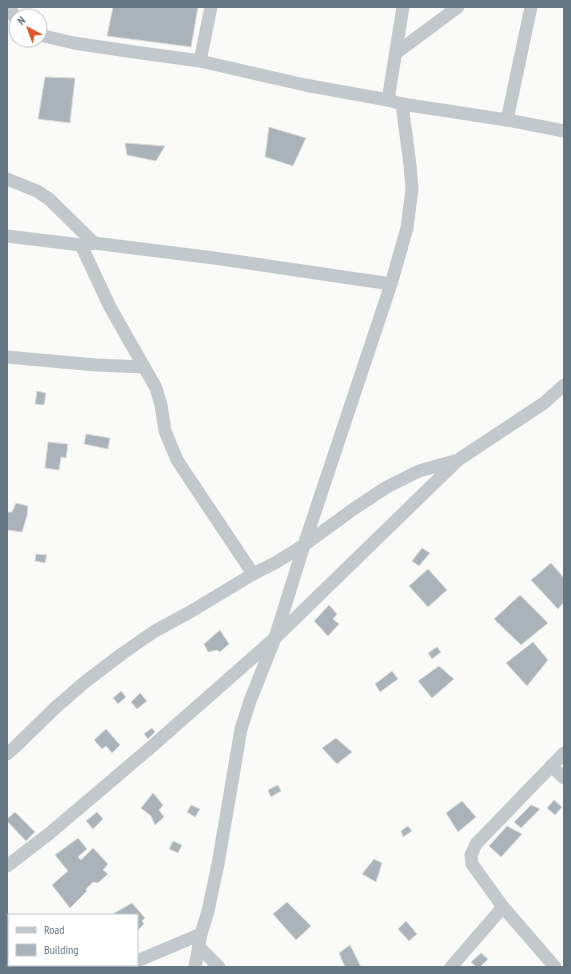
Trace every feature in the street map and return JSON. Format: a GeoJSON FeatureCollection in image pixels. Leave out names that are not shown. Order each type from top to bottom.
{"type":"FeatureCollection","features":[{"type":"Feature","properties":{"kind":"street"},"geometry":{"type":"LineString","coordinates":[[200,60],[211,7]]}},
{"type":"Feature","properties":{"kind":"street"},"geometry":{"type":"LineString","coordinates":[[388,100],[403,7]]}},
{"type":"Feature","properties":{"kind":"street"},"geometry":{"type":"LineString","coordinates":[[396,53],[458,7]]}},
{"type":"Feature","properties":{"kind":"street"},"geometry":{"type":"LineString","coordinates":[[507,120],[531,7]]}},
{"type":"Feature","properties":{"kind":"street"},"geometry":{"type":"LineString","coordinates":[[48,37],[74,43],[200,60],[305,85],[388,100],[402,104],[507,120],[564,131]]}},
{"type":"Feature","properties":{"kind":"street"},"geometry":{"type":"LineString","coordinates":[[195,967],[201,934],[208,911],[218,864],[241,730],[250,701],[275,638],[304,545],[391,284],[407,228],[412,189],[402,104]]}},
{"type":"Feature","properties":{"kind":"street"},"geometry":{"type":"LineString","coordinates":[[7,179],[37,191],[49,199],[87,244],[110,307],[156,388],[161,405],[165,431],[177,460],[253,574]]}},
{"type":"Feature","properties":{"kind":"street"},"geometry":{"type":"LineString","coordinates":[[7,236],[214,258],[391,284]]}},
{"type":"Feature","properties":{"kind":"street"},"geometry":{"type":"LineString","coordinates":[[7,357],[96,365],[144,367]]}},
{"type":"Feature","properties":{"kind":"street"},"geometry":{"type":"LineString","coordinates":[[7,866],[50,833],[150,748],[275,638],[458,460],[544,403],[564,385]]}},
{"type":"Feature","properties":{"kind":"street"},"geometry":{"type":"LineString","coordinates":[[7,754],[61,702],[85,682],[155,631],[253,574],[275,564],[387,488],[419,471],[458,460]]}},
{"type":"Feature","properties":{"kind":"street"},"geometry":{"type":"LineString","coordinates":[[555,967],[503,907],[472,864],[471,855],[476,844],[564,753]]}},
{"type":"Feature","properties":{"kind":"street"},"geometry":{"type":"LineString","coordinates":[[551,766],[564,778]]}},
{"type":"Feature","properties":{"kind":"street"},"geometry":{"type":"LineString","coordinates":[[451,967],[503,907]]}},
{"type":"Feature","properties":{"kind":"street"},"geometry":{"type":"LineString","coordinates":[[138,961],[201,934]]}},
{"type":"Feature","properties":{"kind":"street"},"geometry":{"type":"LineString","coordinates":[[199,947],[219,967]]}},
{"type":"Feature","properties":{"kind":"building"},"geometry":{"type":"Polygon","coordinates":[[[113,7],[198,7],[191,47],[107,36],[113,7]]]}},
{"type":"Feature","properties":{"kind":"building"},"geometry":{"type":"Polygon","coordinates":[[[45,77],[75,78],[70,123],[38,119],[45,77]]]}},
{"type":"Feature","properties":{"kind":"building"},"geometry":{"type":"Polygon","coordinates":[[[269,127],[306,138],[293,166],[265,157],[269,127]]]}},
{"type":"Feature","properties":{"kind":"building"},"geometry":{"type":"Polygon","coordinates":[[[125,143],[165,146],[156,161],[127,155],[125,143]]]}},
{"type":"Feature","properties":{"kind":"building"},"geometry":{"type":"Polygon","coordinates":[[[37,391],[46,393],[44,405],[35,404],[37,391]]]}},
{"type":"Feature","properties":{"kind":"building"},"geometry":{"type":"Polygon","coordinates":[[[86,434],[110,438],[108,449],[84,444],[86,434]]]}},
{"type":"Feature","properties":{"kind":"building"},"geometry":{"type":"Polygon","coordinates":[[[48,442],[68,444],[66,458],[61,457],[59,470],[45,468],[48,442]]]}},
{"type":"Feature","properties":{"kind":"building"},"geometry":{"type":"Polygon","coordinates":[[[16,503],[28,506],[27,516],[22,532],[7,530],[7,512],[12,512],[16,503]]]}},
{"type":"Feature","properties":{"kind":"building"},"geometry":{"type":"Polygon","coordinates":[[[422,548],[430,553],[419,566],[412,561],[422,548]]]}},
{"type":"Feature","properties":{"kind":"building"},"geometry":{"type":"Polygon","coordinates":[[[36,554],[47,555],[45,563],[35,561],[36,554]]]}},
{"type":"Feature","properties":{"kind":"building"},"geometry":{"type":"Polygon","coordinates":[[[551,563],[564,578],[564,602],[558,609],[531,580],[551,563]]]}},
{"type":"Feature","properties":{"kind":"building"},"geometry":{"type":"Polygon","coordinates":[[[428,569],[447,590],[428,607],[409,586],[428,569]]]}},
{"type":"Feature","properties":{"kind":"building"},"geometry":{"type":"Polygon","coordinates":[[[520,595],[548,623],[521,645],[494,619],[520,595]]]}},
{"type":"Feature","properties":{"kind":"building"},"geometry":{"type":"Polygon","coordinates":[[[329,605],[337,614],[333,619],[339,624],[328,636],[314,621],[329,605]]]}},
{"type":"Feature","properties":{"kind":"building"},"geometry":{"type":"Polygon","coordinates":[[[220,630],[229,644],[220,652],[217,650],[208,652],[204,644],[220,630]]]}},
{"type":"Feature","properties":{"kind":"building"},"geometry":{"type":"Polygon","coordinates":[[[533,642],[548,660],[527,686],[506,663],[533,642]]]}},
{"type":"Feature","properties":{"kind":"building"},"geometry":{"type":"Polygon","coordinates":[[[437,647],[441,652],[432,659],[428,653],[437,647]]]}},
{"type":"Feature","properties":{"kind":"building"},"geometry":{"type":"Polygon","coordinates":[[[439,666],[454,679],[432,698],[418,681],[439,666]]]}},
{"type":"Feature","properties":{"kind":"building"},"geometry":{"type":"Polygon","coordinates":[[[392,671],[398,679],[380,692],[375,684],[392,671]]]}},
{"type":"Feature","properties":{"kind":"building"},"geometry":{"type":"Polygon","coordinates":[[[121,691],[126,697],[118,704],[113,698],[121,691]]]}},
{"type":"Feature","properties":{"kind":"building"},"geometry":{"type":"Polygon","coordinates":[[[140,693],[147,701],[137,709],[131,702],[140,693]]]}},
{"type":"Feature","properties":{"kind":"building"},"geometry":{"type":"Polygon","coordinates":[[[152,728],[155,732],[148,739],[144,734],[152,728]]]}},
{"type":"Feature","properties":{"kind":"building"},"geometry":{"type":"Polygon","coordinates":[[[106,729],[120,745],[112,753],[106,746],[102,749],[94,740],[106,729]]]}},
{"type":"Feature","properties":{"kind":"building"},"geometry":{"type":"Polygon","coordinates":[[[336,738],[352,752],[337,764],[322,748],[336,738]]]}},
{"type":"Feature","properties":{"kind":"building"},"geometry":{"type":"Polygon","coordinates":[[[278,785],[281,791],[271,797],[268,790],[278,785]]]}},
{"type":"Feature","properties":{"kind":"building"},"geometry":{"type":"Polygon","coordinates":[[[153,793],[163,805],[159,810],[164,817],[155,825],[151,816],[141,808],[153,793]]]}},
{"type":"Feature","properties":{"kind":"building"},"geometry":{"type":"Polygon","coordinates":[[[554,800],[562,807],[555,815],[547,808],[554,800]]]}},
{"type":"Feature","properties":{"kind":"building"},"geometry":{"type":"Polygon","coordinates":[[[462,801],[476,817],[458,832],[446,813],[462,801]]]}},
{"type":"Feature","properties":{"kind":"building"},"geometry":{"type":"Polygon","coordinates":[[[191,805],[200,809],[195,817],[187,812],[191,805]]]}},
{"type":"Feature","properties":{"kind":"building"},"geometry":{"type":"Polygon","coordinates":[[[531,805],[540,809],[521,828],[514,822],[531,805]]]}},
{"type":"Feature","properties":{"kind":"building"},"geometry":{"type":"Polygon","coordinates":[[[15,812],[35,832],[26,841],[7,821],[7,819],[15,812]]]}},
{"type":"Feature","properties":{"kind":"building"},"geometry":{"type":"Polygon","coordinates":[[[97,812],[103,819],[93,829],[86,821],[97,812]]]}},
{"type":"Feature","properties":{"kind":"building"},"geometry":{"type":"Polygon","coordinates":[[[408,826],[412,831],[403,837],[401,831],[408,826]]]}},
{"type":"Feature","properties":{"kind":"building"},"geometry":{"type":"Polygon","coordinates":[[[507,826],[522,834],[501,857],[489,846],[507,826]]]}},
{"type":"Feature","properties":{"kind":"building"},"geometry":{"type":"Polygon","coordinates":[[[78,838],[87,849],[78,857],[81,860],[93,848],[108,864],[103,870],[108,874],[98,883],[93,882],[86,889],[87,891],[70,908],[52,885],[68,871],[55,855],[78,838]]]}},
{"type":"Feature","properties":{"kind":"building"},"geometry":{"type":"Polygon","coordinates":[[[173,841],[182,845],[178,853],[169,849],[173,841]]]}},
{"type":"Feature","properties":{"kind":"building"},"geometry":{"type":"Polygon","coordinates":[[[374,859],[382,863],[376,882],[362,874],[374,859]]]}},
{"type":"Feature","properties":{"kind":"building"},"geometry":{"type":"Polygon","coordinates":[[[287,902],[311,926],[296,940],[273,914],[287,902]]]}},
{"type":"Feature","properties":{"kind":"building"},"geometry":{"type":"Polygon","coordinates":[[[132,903],[145,918],[142,921],[144,924],[138,930],[138,914],[113,914],[132,903]]]}},
{"type":"Feature","properties":{"kind":"building"},"geometry":{"type":"Polygon","coordinates":[[[406,921],[417,934],[409,941],[398,929],[406,921]]]}},
{"type":"Feature","properties":{"kind":"building"},"geometry":{"type":"Polygon","coordinates":[[[350,945],[361,967],[345,967],[339,953],[350,945]]]}},
{"type":"Feature","properties":{"kind":"building"},"geometry":{"type":"Polygon","coordinates":[[[481,953],[488,959],[480,967],[476,967],[471,962],[481,953]]]}}]}
